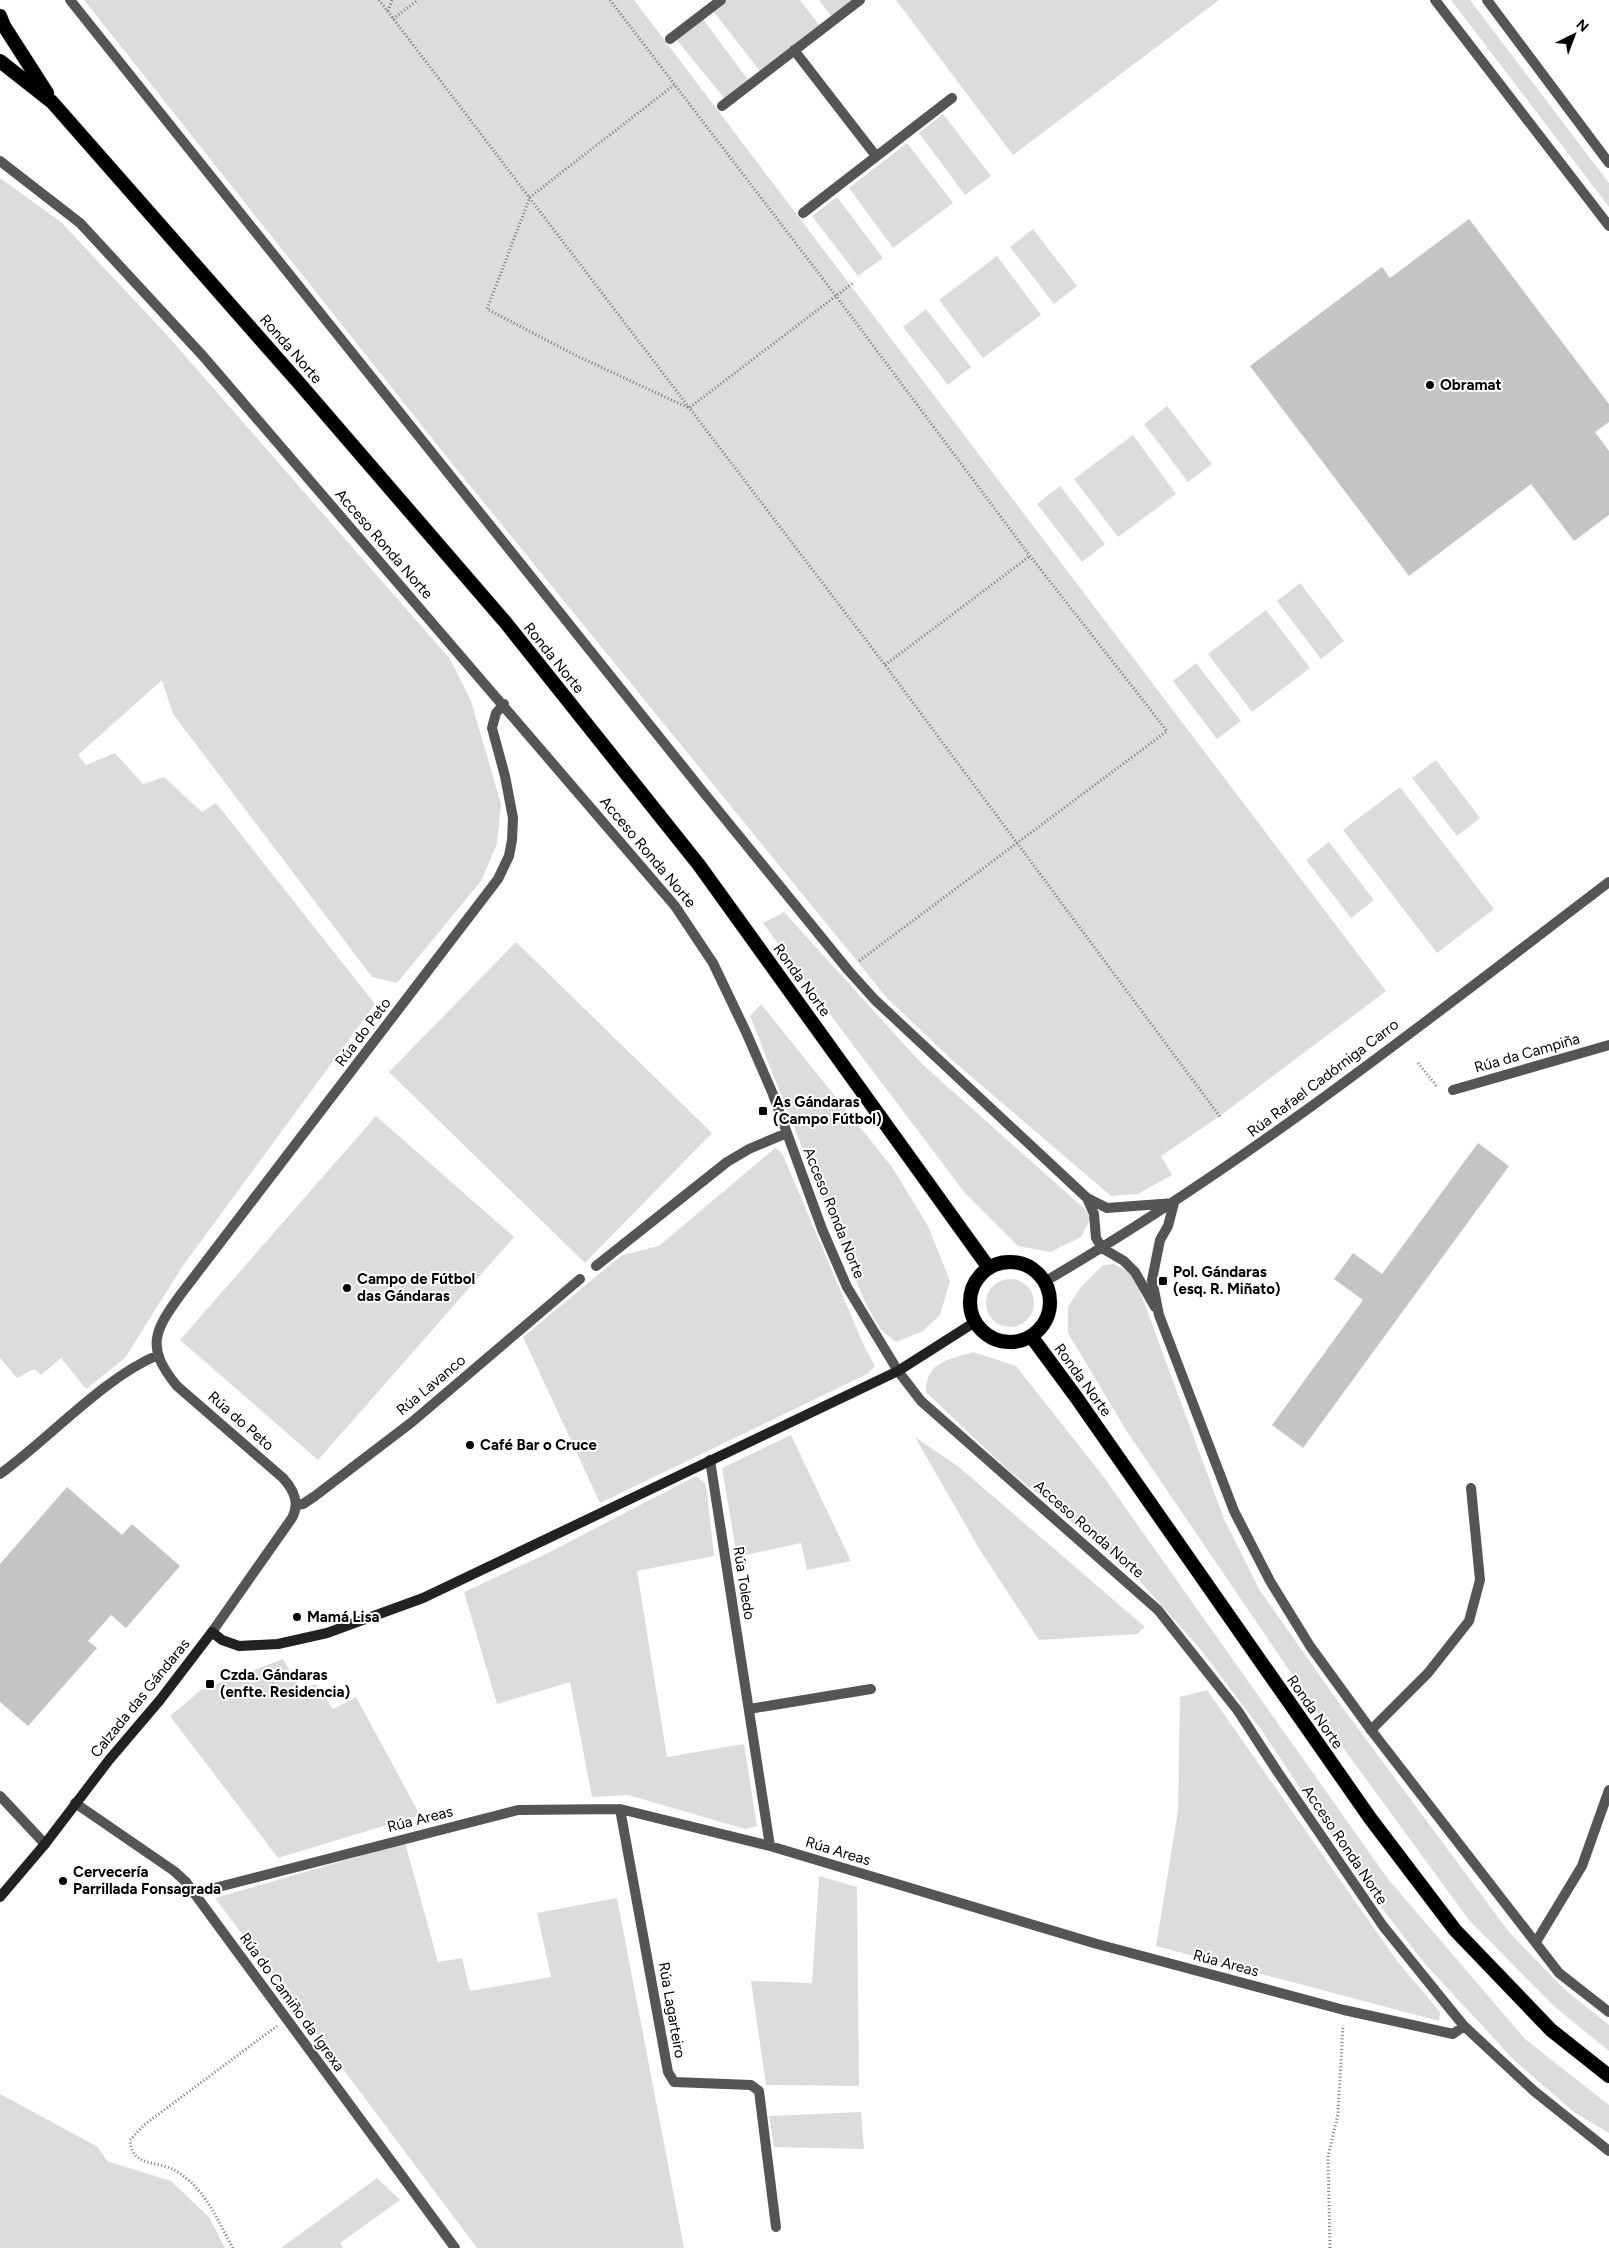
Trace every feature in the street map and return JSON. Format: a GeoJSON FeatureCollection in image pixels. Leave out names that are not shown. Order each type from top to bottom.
{"type":"FeatureCollection","features":[{"type":"Feature","properties":{"kind":"highway","name":"Ronda Norte"},"geometry":{"type":"LineString","coordinates":[[0,16],[4,26],[52,102],[299,383],[512,631],[699,865],[989,1268]]}},
{"type":"Feature","properties":{"kind":"highway","name":"Ronda Norte"},"geometry":{"type":"LineString","coordinates":[[0,61],[52,102]]}},
{"type":"Feature","properties":{"kind":"highway"},"geometry":{"type":"LineString","coordinates":[[1014,1262],[1026,1266],[1044,1282],[1049,1294],[1048,1312],[1040,1328],[1031,1336],[1019,1341],[1006,1342],[989,1336],[975,1322],[970,1298],[973,1286],[989,1268],[1001,1263],[1014,1262]]}},
{"type":"Feature","properties":{"kind":"highway","name":"Ronda Norte"},"geometry":{"type":"LineString","coordinates":[[1031,1336],[1082,1405],[1370,1818],[1454,1930],[1551,2030],[1609,2076]]}},
{"type":"Feature","properties":{"kind":"main road"},"geometry":{"type":"LineString","coordinates":[[212,1632],[230,1643],[252,1647],[296,1641],[327,1633],[423,1598],[898,1371],[975,1322]]}},
{"type":"Feature","properties":{"kind":"main road","name":"Calzada das Gándaras"},"geometry":{"type":"LineString","coordinates":[[0,1897],[45,1844],[109,1760],[160,1700],[212,1632]]}},
{"type":"Feature","properties":{"kind":"street"},"geometry":{"type":"LineString","coordinates":[[70,0],[848,970],[882,1006],[1088,1198],[1107,1208],[1174,1203],[1168,1226],[1160,1240],[1152,1280],[1159,1315]]}},
{"type":"Feature","properties":{"kind":"street"},"geometry":{"type":"LineString","coordinates":[[670,39],[721,0]]}},
{"type":"Feature","properties":{"kind":"street"},"geometry":{"type":"LineString","coordinates":[[722,106],[860,0]]}},
{"type":"Feature","properties":{"kind":"street"},"geometry":{"type":"LineString","coordinates":[[1435,0],[1609,226]]}},
{"type":"Feature","properties":{"kind":"street"},"geometry":{"type":"LineString","coordinates":[[1487,0],[1609,163]]}},
{"type":"Feature","properties":{"kind":"street"},"geometry":{"type":"LineString","coordinates":[[794,50],[876,156]]}},
{"type":"Feature","properties":{"kind":"street"},"geometry":{"type":"LineString","coordinates":[[803,213],[952,98]]}},
{"type":"Feature","properties":{"kind":"street","name":"Acceso Ronda Norte"},"geometry":{"type":"LineString","coordinates":[[0,161],[80,223],[203,356],[676,906],[713,963],[730,997],[772,1092],[822,1229],[847,1287],[898,1371],[920,1401],[1158,1610],[1238,1711],[1277,1772],[1383,1926],[1464,2026],[1534,2091],[1609,2151]]}},
{"type":"Feature","properties":{"kind":"street","name":"Rúa do Peto"},"geometry":{"type":"LineString","coordinates":[[296,1509],[289,1484],[177,1386],[161,1365],[156,1340],[158,1330],[171,1306],[498,880],[508,856],[512,840],[513,818],[505,776],[492,728],[496,713],[504,704]]}},
{"type":"Feature","properties":{"kind":"street","name":"Rúa Rafael Cadórniga Carro"},"geometry":{"type":"LineString","coordinates":[[1044,1282],[1102,1248],[1216,1175],[1334,1090],[1609,882]]}},
{"type":"Feature","properties":{"kind":"street","name":"Rúa da Campiña"},"geometry":{"type":"LineString","coordinates":[[1453,1090],[1609,1045]]}},
{"type":"Feature","properties":{"kind":"street"},"geometry":{"type":"LineString","coordinates":[[596,1266],[727,1162],[749,1149],[787,1133]]}},
{"type":"Feature","properties":{"kind":"street"},"geometry":{"type":"LineString","coordinates":[[1088,1198],[1094,1214],[1096,1238],[1102,1248],[1124,1262],[1134,1272],[1159,1315],[1238,1520],[1270,1581],[1310,1646],[1371,1730],[1559,1973],[1609,2012]]}},
{"type":"Feature","properties":{"kind":"street","name":"Rúa Lavanco"},"geometry":{"type":"LineString","coordinates":[[296,1509],[412,1422],[580,1280]]}},
{"type":"Feature","properties":{"kind":"street"},"geometry":{"type":"LineString","coordinates":[[0,1474],[107,1387],[145,1361],[158,1355]]}},
{"type":"Feature","properties":{"kind":"street","name":"Rúa Toledo"},"geometry":{"type":"LineString","coordinates":[[710,1460],[770,1846]]}},
{"type":"Feature","properties":{"kind":"street"},"geometry":{"type":"LineString","coordinates":[[1371,1730],[1428,1672],[1469,1621],[1480,1580],[1471,1488]]}},
{"type":"Feature","properties":{"kind":"street","name":"Calzada das Gándaras"},"geometry":{"type":"LineString","coordinates":[[212,1632],[296,1509]]}},
{"type":"Feature","properties":{"kind":"street"},"geometry":{"type":"LineString","coordinates":[[749,1709],[871,1690]]}},
{"type":"Feature","properties":{"kind":"street"},"geometry":{"type":"LineString","coordinates":[[1536,1942],[1582,1866],[1609,1790]]}},
{"type":"Feature","properties":{"kind":"street"},"geometry":{"type":"LineString","coordinates":[[0,1796],[45,1844]]}},
{"type":"Feature","properties":{"kind":"street","name":"Rúa do Camiño da Igrexa"},"geometry":{"type":"LineString","coordinates":[[76,1803],[174,1871],[194,1893],[455,2248]]}},
{"type":"Feature","properties":{"kind":"street","name":"Rúa Areas"},"geometry":{"type":"LineString","coordinates":[[194,1893],[518,1810],[620,1809],[770,1846],[1097,1944],[1344,2010],[1453,2034],[1464,2026]]}},
{"type":"Feature","properties":{"kind":"street","name":"Rúa Lagarteiro"},"geometry":{"type":"LineString","coordinates":[[620,1809],[668,2072],[674,2082],[751,2085],[759,2091],[776,2227]]}},
{"type":"Feature","properties":{"kind":"path"},"geometry":{"type":"LineString","coordinates":[[379,0],[885,665],[1221,1118]]}},
{"type":"Feature","properties":{"kind":"path"},"geometry":{"type":"LineString","coordinates":[[388,12],[392,0]]}},
{"type":"Feature","properties":{"kind":"path"},"geometry":{"type":"LineString","coordinates":[[393,19],[418,0]]}},
{"type":"Feature","properties":{"kind":"path"},"geometry":{"type":"LineString","coordinates":[[610,0],[836,296],[1030,556],[1168,731],[848,970]]}},
{"type":"Feature","properties":{"kind":"path"},"geometry":{"type":"LineString","coordinates":[[674,84],[530,197],[487,309],[575,355],[689,408]]}},
{"type":"Feature","properties":{"kind":"path"},"geometry":{"type":"LineString","coordinates":[[689,408],[853,283]]}},
{"type":"Feature","properties":{"kind":"path"},"geometry":{"type":"LineString","coordinates":[[885,665],[1030,556]]}},
{"type":"Feature","properties":{"kind":"path"},"geometry":{"type":"LineString","coordinates":[[1418,1063],[1436,1085],[1453,1090]]}},
{"type":"Feature","properties":{"kind":"path"},"geometry":{"type":"LineString","coordinates":[[1330,2248],[1328,2156],[1338,2114],[1344,2010]]}},
{"type":"Feature","properties":{"kind":"path"},"geometry":{"type":"LineString","coordinates":[[233,2248],[214,2210],[196,2186],[176,2171],[136,2157],[131,2149],[130,2140],[144,2125],[286,2020]]}},
{"type":"Feature","properties":{"kind":"shaded area"},"geometry":{"type":"Polygon","coordinates":[[[84,0],[634,0],[1386,991],[1220,1116],[1161,1156],[1172,1175],[1138,1194],[1111,1196],[952,1060],[887,998],[450,461],[84,0]]]}},
{"type":"Feature","properties":{"kind":"shaded area"},"geometry":{"type":"Polygon","coordinates":[[[728,0],[800,0],[820,26],[760,71],[713,11],[728,0]]]}},
{"type":"Feature","properties":{"kind":"shaded area"},"geometry":{"type":"Polygon","coordinates":[[[819,0],[855,0],[832,17],[819,0]]]}},
{"type":"Feature","properties":{"kind":"shaded area"},"geometry":{"type":"Polygon","coordinates":[[[896,0],[1219,0],[1013,155],[896,0]]]}},
{"type":"Feature","properties":{"kind":"shaded area"},"geometry":{"type":"Polygon","coordinates":[[[1451,0],[1470,0],[1609,183],[1609,207],[1451,0]]]}},
{"type":"Feature","properties":{"kind":"shaded area"},"geometry":{"type":"Polygon","coordinates":[[[703,19],[748,80],[724,98],[676,39],[703,19]]]}},
{"type":"Feature","properties":{"kind":"shaded area"},"geometry":{"type":"Polygon","coordinates":[[[943,114],[991,176],[965,195],[919,133],[943,114]]]}},
{"type":"Feature","properties":{"kind":"shaded area"},"geometry":{"type":"Polygon","coordinates":[[[907,143],[953,203],[893,248],[849,188],[907,143]]]}},
{"type":"Feature","properties":{"kind":"shaded area"},"geometry":{"type":"Polygon","coordinates":[[[0,178],[61,222],[166,334],[450,659],[471,701],[501,804],[497,844],[481,881],[397,983],[372,977],[173,714],[162,680],[78,755],[86,765],[115,753],[143,784],[164,777],[202,812],[216,803],[375,1004],[182,1267],[125,1358],[86,1389],[61,1358],[41,1375],[34,1369],[17,1378],[0,1358],[0,178]]]}},
{"type":"Feature","properties":{"kind":"shaded area"},"geometry":{"type":"Polygon","coordinates":[[[837,197],[883,258],[858,276],[812,216],[837,197]]]}},
{"type":"Feature","properties":{"kind":"shaded area"},"geometry":{"type":"Polygon","coordinates":[[[1033,229],[1077,286],[1054,304],[1010,247],[1033,229]]]}},
{"type":"Feature","properties":{"kind":"shaded area"},"geometry":{"type":"Polygon","coordinates":[[[997,256],[1041,315],[983,358],[939,300],[997,256]]]}},
{"type":"Feature","properties":{"kind":"shaded area"},"geometry":{"type":"Polygon","coordinates":[[[926,309],[971,367],[948,385],[903,327],[926,309]]]}},
{"type":"Feature","properties":{"kind":"shaded area"},"geometry":{"type":"Polygon","coordinates":[[[1167,406],[1212,464],[1188,482],[1144,424],[1167,406]]]}},
{"type":"Feature","properties":{"kind":"shaded area"},"geometry":{"type":"Polygon","coordinates":[[[1133,435],[1176,494],[1118,537],[1074,479],[1133,435]]]}},
{"type":"Feature","properties":{"kind":"shaded area"},"geometry":{"type":"Polygon","coordinates":[[[1060,486],[1105,544],[1082,562],[1037,504],[1060,486]]]}},
{"type":"Feature","properties":{"kind":"shaded area"},"geometry":{"type":"Polygon","coordinates":[[[1300,583],[1344,641],[1321,659],[1277,601],[1300,583]]]}},
{"type":"Feature","properties":{"kind":"shaded area"},"geometry":{"type":"Polygon","coordinates":[[[1266,610],[1310,668],[1252,712],[1208,654],[1266,610]]]}},
{"type":"Feature","properties":{"kind":"shaded area"},"geometry":{"type":"Polygon","coordinates":[[[1196,663],[1241,721],[1217,739],[1173,681],[1196,663]]]}},
{"type":"Feature","properties":{"kind":"shaded area"},"geometry":{"type":"Polygon","coordinates":[[[1436,760],[1480,818],[1457,836],[1412,778],[1436,760]]]}},
{"type":"Feature","properties":{"kind":"shaded area"},"geometry":{"type":"Polygon","coordinates":[[[1400,787],[1494,909],[1437,953],[1343,830],[1400,787]]]}},
{"type":"Feature","properties":{"kind":"shaded area"},"geometry":{"type":"Polygon","coordinates":[[[1329,842],[1374,900],[1351,918],[1306,860],[1329,842]]]}},
{"type":"Feature","properties":{"kind":"shaded area"},"geometry":{"type":"Polygon","coordinates":[[[784,912],[922,1064],[1086,1210],[1090,1219],[1081,1237],[1050,1252],[1018,1246],[965,1193],[763,923],[784,912]]]}},
{"type":"Feature","properties":{"kind":"shaded area"},"geometry":{"type":"Polygon","coordinates":[[[516,942],[712,1133],[585,1263],[389,1072],[516,942]]]}},
{"type":"Feature","properties":{"kind":"shaded area"},"geometry":{"type":"Polygon","coordinates":[[[761,1004],[892,1167],[928,1226],[950,1281],[940,1315],[923,1331],[896,1342],[882,1331],[868,1308],[842,1249],[750,1016],[761,1004]]]}},
{"type":"Feature","properties":{"kind":"shaded area","name":"Campo de Fútbol das Gándaras"},"geometry":{"type":"Polygon","coordinates":[[[376,1116],[514,1237],[318,1460],[180,1340],[376,1116]]]}},
{"type":"Feature","properties":{"kind":"shaded area"},"geometry":{"type":"Polygon","coordinates":[[[775,1148],[782,1153],[864,1346],[875,1366],[867,1374],[600,1503],[523,1337],[622,1255],[659,1246],[775,1148]]]}},
{"type":"Feature","properties":{"kind":"shaded area"},"geometry":{"type":"Polygon","coordinates":[[[1114,1264],[1135,1278],[1224,1519],[1259,1589],[1337,1700],[1509,1932],[1563,1988],[1609,2025],[1609,2051],[1555,2007],[1469,1920],[1325,1723],[1126,1430],[1068,1333],[1068,1307],[1081,1287],[1103,1265],[1114,1264]]]}},
{"type":"Feature","properties":{"kind":"shaded area"},"geometry":{"type":"Polygon","coordinates":[[[1010,1279],[1019,1281],[1027,1286],[1032,1294],[1034,1303],[1032,1312],[1027,1320],[1019,1325],[1010,1327],[1001,1325],[993,1320],[988,1312],[986,1303],[988,1294],[993,1286],[1001,1281],[1010,1279]]]}},
{"type":"Feature","properties":{"kind":"shaded area"},"geometry":{"type":"Polygon","coordinates":[[[973,1352],[1016,1366],[1103,1476],[1388,1879],[1525,2039],[1609,2105],[1609,2133],[1575,2113],[1514,2060],[1425,1964],[1368,1890],[1262,1731],[1198,1646],[1128,1568],[1008,1470],[926,1392],[927,1382],[934,1368],[947,1360],[973,1352]]]}},
{"type":"Feature","properties":{"kind":"shaded area"},"geometry":{"type":"Polygon","coordinates":[[[791,1435],[851,1561],[807,1570],[801,1543],[737,1557],[722,1468],[791,1435]]]}},
{"type":"Feature","properties":{"kind":"shaded area"},"geometry":{"type":"Polygon","coordinates":[[[915,1437],[959,1467],[1145,1627],[1137,1634],[1039,1640],[980,1550],[915,1437]]]}},
{"type":"Feature","properties":{"kind":"shaded area"},"geometry":{"type":"Polygon","coordinates":[[[696,1476],[705,1483],[714,1556],[637,1571],[667,1757],[744,1744],[757,1826],[745,1829],[628,1795],[592,1797],[570,1682],[497,1704],[464,1592],[546,1554],[696,1476]]]}},
{"type":"Feature","properties":{"kind":"shaded area"},"geometry":{"type":"Polygon","coordinates":[[[283,1659],[301,1690],[316,1684],[333,1709],[356,1697],[420,1815],[278,1858],[170,1716],[201,1690],[283,1659]]]}},
{"type":"Feature","properties":{"kind":"shaded area"},"geometry":{"type":"Polygon","coordinates":[[[1207,1690],[1397,1961],[1440,2012],[1439,2021],[1156,1946],[1178,1811],[1180,1697],[1207,1690]]]}},
{"type":"Feature","properties":{"kind":"shaded area"},"geometry":{"type":"Polygon","coordinates":[[[405,1843],[438,1962],[462,1958],[470,1991],[551,1977],[537,1913],[617,1898],[684,2248],[477,2248],[215,1898],[405,1843]]]}},
{"type":"Feature","properties":{"kind":"shaded area"},"geometry":{"type":"Polygon","coordinates":[[[819,1876],[857,1887],[859,2086],[766,2085],[751,1981],[812,1983],[819,1876]]]}},
{"type":"Feature","properties":{"kind":"shaded area"},"geometry":{"type":"Polygon","coordinates":[[[0,2094],[98,2147],[107,2161],[171,2181],[209,2217],[225,2248],[0,2248],[0,2094]]]}},
{"type":"Feature","properties":{"kind":"shaded area"},"geometry":{"type":"Polygon","coordinates":[[[861,2112],[864,2149],[774,2147],[769,2116],[861,2112]]]}},
{"type":"Feature","properties":{"kind":"shaded area"},"geometry":{"type":"Polygon","coordinates":[[[377,2178],[400,2200],[340,2243],[343,2248],[281,2248],[377,2178]]]}},
{"type":"Feature","properties":{"kind":"building","name":"Obramat"},"geometry":{"type":"Polygon","coordinates":[[[1469,219],[1609,404],[1609,422],[1595,432],[1609,451],[1609,515],[1574,541],[1531,484],[1409,576],[1250,366],[1382,267],[1390,278],[1469,219]]]}},
{"type":"Feature","properties":{"kind":"building"},"geometry":{"type":"Polygon","coordinates":[[[1478,1143],[1509,1166],[1303,1448],[1272,1425],[1363,1300],[1334,1279],[1353,1253],[1382,1274],[1478,1143]]]}},
{"type":"Feature","properties":{"kind":"building"},"geometry":{"type":"Polygon","coordinates":[[[67,1487],[122,1535],[132,1524],[180,1566],[126,1628],[111,1615],[88,1641],[97,1648],[28,1726],[0,1702],[0,1564],[67,1487]]]}},
{"type":"Feature","properties":{"kind":"place","name":"Obramat"},"geometry":{"type":"Point","coordinates":[1430,385]}},
{"type":"Feature","properties":{"kind":"place","name":"As Gándaras (Campo Fútbol)"},"geometry":{"type":"Point","coordinates":[763,1111]}},
{"type":"Feature","properties":{"kind":"place","name":"Pol. Gándaras (esq. R. Miñato)"},"geometry":{"type":"Point","coordinates":[1163,1281]}},
{"type":"Feature","properties":{"kind":"place","name":"Campo de Fútbol das Gándaras"},"geometry":{"type":"Point","coordinates":[347,1288]}},
{"type":"Feature","properties":{"kind":"place","name":"Café Bar o Cruce"},"geometry":{"type":"Point","coordinates":[470,1445]}},
{"type":"Feature","properties":{"kind":"place","name":"Mamá Lisa"},"geometry":{"type":"Point","coordinates":[297,1617]}},
{"type":"Feature","properties":{"kind":"place","name":"Czda. Gándaras (enfte. Residencia)"},"geometry":{"type":"Point","coordinates":[210,1684]}},
{"type":"Feature","properties":{"kind":"place","name":"Cervecería Parrillada Fonsagrada"},"geometry":{"type":"Point","coordinates":[63,1881]}}]}
